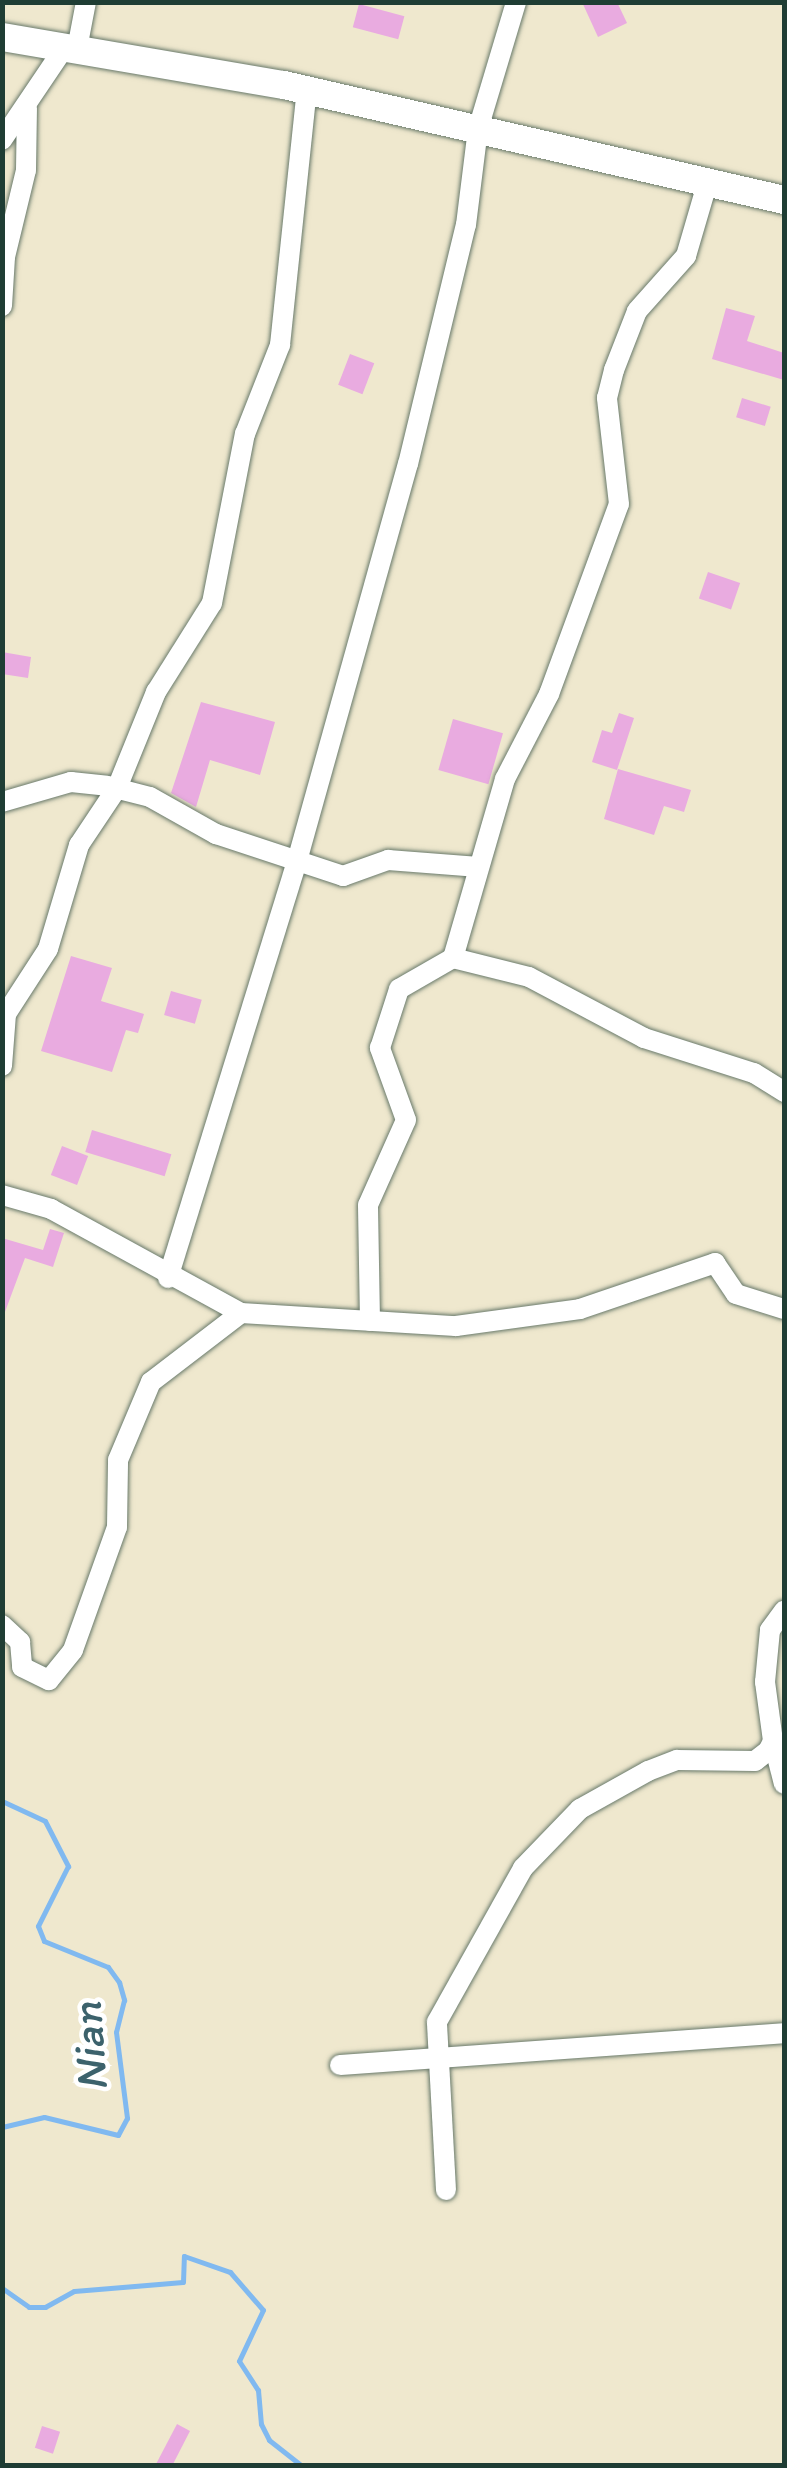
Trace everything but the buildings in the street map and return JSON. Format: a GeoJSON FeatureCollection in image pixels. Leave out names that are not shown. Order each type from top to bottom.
{"type":"FeatureCollection","features":[{"type":"Feature","properties":{"kind":"main road"},"geometry":{"type":"LineString","coordinates":[[2,38],[307,90],[784,200]]}},
{"type":"Feature","properties":{"kind":"street"},"geometry":{"type":"LineString","coordinates":[[2,140],[71,49],[86,2]]}},
{"type":"Feature","properties":{"kind":"street"},"geometry":{"type":"LineString","coordinates":[[168,1278],[297,861],[408,464],[466,225],[478,129],[516,2]]}},
{"type":"Feature","properties":{"kind":"street"},"geometry":{"type":"LineString","coordinates":[[2,1066],[6,1014],[48,949],[79,846],[116,788],[156,692],[212,603],[245,434],[280,345],[307,90]]}},
{"type":"Feature","properties":{"kind":"street"},"geometry":{"type":"LineString","coordinates":[[2,306],[5,257],[26,170],[27,108]]}},
{"type":"Feature","properties":{"kind":"street"},"geometry":{"type":"LineString","coordinates":[[453,958],[505,778],[550,694],[619,504],[607,398],[614,370],[637,311],[686,256],[708,181]]}},
{"type":"Feature","properties":{"kind":"street"},"geometry":{"type":"LineString","coordinates":[[2,802],[71,782],[116,788],[150,797],[216,834],[344,876],[388,860],[479,867]]}},
{"type":"Feature","properties":{"kind":"street"},"geometry":{"type":"LineString","coordinates":[[370,1321],[368,1204],[406,1120],[380,1048],[399,989],[453,958],[530,977],[644,1038],[754,1074],[784,1092]]}},
{"type":"Feature","properties":{"kind":"street"},"geometry":{"type":"LineString","coordinates":[[2,1196],[51,1209],[168,1278],[241,1313],[456,1326],[580,1308],[715,1263],[736,1294],[784,1309]]}},
{"type":"Feature","properties":{"kind":"street"},"geometry":{"type":"LineString","coordinates":[[2,1625],[20,1642],[22,1667],[50,1680],[73,1650],[118,1527],[118,1460],[151,1382],[241,1313]]}},
{"type":"Feature","properties":{"kind":"street"},"geometry":{"type":"LineString","coordinates":[[784,1611],[770,1630],[768,1648],[773,1740],[784,1784]]}},
{"type":"Feature","properties":{"kind":"street"},"geometry":{"type":"LineString","coordinates":[[446,2190],[437,2022],[523,1868],[580,1809],[677,1760],[755,1761],[773,1740]]}},
{"type":"Feature","properties":{"kind":"street"},"geometry":{"type":"LineString","coordinates":[[340,2065],[439,2062],[784,2033]]}},
{"type":"Feature","properties":{"kind":"waterway","name":"Nian"},"geometry":{"type":"LineString","coordinates":[[2,1801],[45,1821],[68,1866],[38,1926],[44,1941],[108,1967],[119,1982],[124,2000],[116,2032],[127,2118],[118,2135],[44,2117],[2,2127]]}},
{"type":"Feature","properties":{"kind":"waterway","name":"Nian"},"geometry":{"type":"LineString","coordinates":[[2,2288],[29,2307],[45,2307],[74,2291],[183,2282],[184,2256],[230,2272],[263,2310],[239,2361],[258,2390],[261,2424],[269,2440],[302,2466]]}}]}
